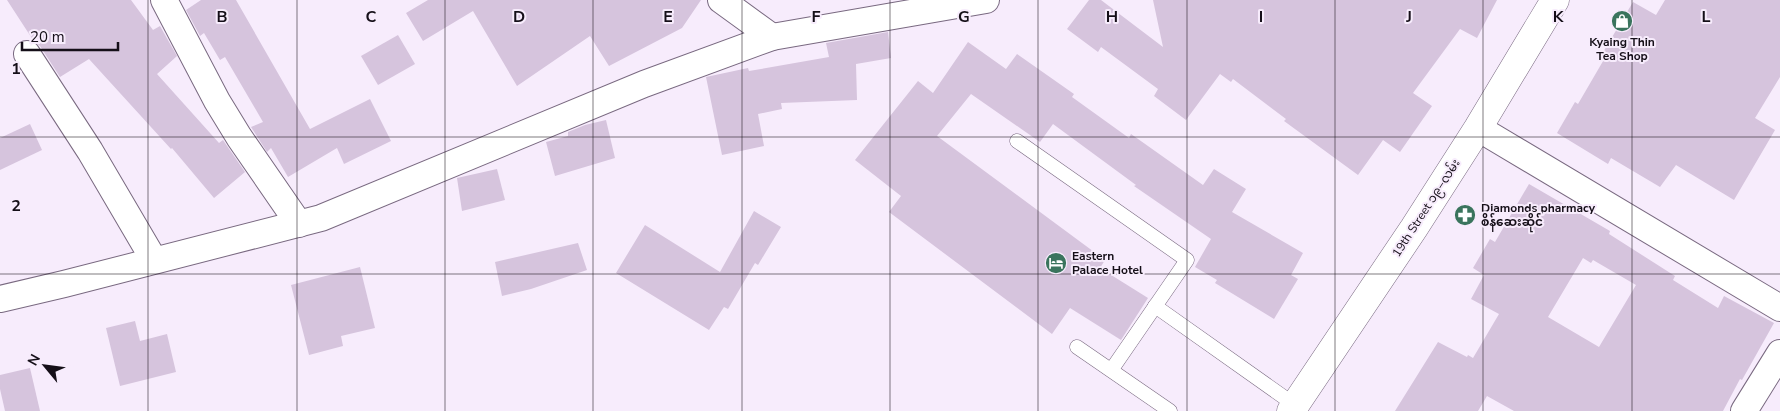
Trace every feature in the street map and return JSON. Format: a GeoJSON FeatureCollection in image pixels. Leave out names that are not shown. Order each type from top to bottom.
{"type":"FeatureCollection","features":[{"type":"Feature","properties":{"kind":"street"},"geometry":{"type":"LineString","coordinates":[[164,0],[216,101],[299,224]]}},
{"type":"Feature","properties":{"kind":"street"},"geometry":{"type":"LineString","coordinates":[[721,0],[772,37]]}},
{"type":"Feature","properties":{"kind":"street"},"geometry":{"type":"LineString","coordinates":[[0,298],[64,284],[321,218],[644,84],[772,37],[986,0]]}},
{"type":"Feature","properties":{"kind":"street","name":"19th Street ၁၉−လမ်း"},"geometry":{"type":"LineString","coordinates":[[1293,408],[1414,228],[1478,128],[1555,0]]}},
{"type":"Feature","properties":{"kind":"street"},"geometry":{"type":"LineString","coordinates":[[27,54],[90,150],[154,260]]}},
{"type":"Feature","properties":{"kind":"street"},"geometry":{"type":"LineString","coordinates":[[1478,128],[1780,308]]}},
{"type":"Feature","properties":{"kind":"street"},"geometry":{"type":"LineString","coordinates":[[1744,411],[1780,353]]}},
{"type":"Feature","properties":{"kind":"lane"},"geometry":{"type":"LineString","coordinates":[[1017,141],[1187,260],[1112,369]]}},
{"type":"Feature","properties":{"kind":"lane"},"geometry":{"type":"LineString","coordinates":[[1154,306],[1293,408]]}},
{"type":"Feature","properties":{"kind":"lane"},"geometry":{"type":"LineString","coordinates":[[1078,347],[1170,411]]}},
{"type":"Feature","properties":{"kind":"building"},"geometry":{"type":"Polygon","coordinates":[[[7,0],[131,0],[153,30],[160,26],[177,56],[157,74],[219,143],[223,140],[245,172],[214,198],[172,148],[89,59],[60,77],[7,0]]]}},
{"type":"Feature","properties":{"kind":"building"},"geometry":{"type":"Polygon","coordinates":[[[201,0],[236,0],[310,129],[370,99],[391,141],[344,164],[337,148],[288,177],[271,148],[267,152],[251,127],[263,122],[225,57],[220,60],[204,33],[200,36],[186,10],[201,0]]]}},
{"type":"Feature","properties":{"kind":"building"},"geometry":{"type":"Polygon","coordinates":[[[428,0],[701,0],[682,28],[609,66],[590,36],[517,86],[473,11],[423,41],[406,13],[428,0]]]}},
{"type":"Feature","properties":{"kind":"building"},"geometry":{"type":"Polygon","coordinates":[[[1089,0],[1101,0],[1163,47],[1153,0],[1497,0],[1477,38],[1460,29],[1413,93],[1432,106],[1400,152],[1383,140],[1358,175],[1284,121],[1286,119],[1233,79],[1231,82],[1220,74],[1186,120],[1154,96],[1158,89],[1101,47],[1098,52],[1067,29],[1089,0]]]}},
{"type":"Feature","properties":{"kind":"building"},"geometry":{"type":"Polygon","coordinates":[[[1665,0],[1780,0],[1780,77],[1755,118],[1775,130],[1734,200],[1676,165],[1660,187],[1611,158],[1608,164],[1557,133],[1575,102],[1578,104],[1606,56],[1602,54],[1633,2],[1656,15],[1665,0]]]}},
{"type":"Feature","properties":{"kind":"building"},"geometry":{"type":"Polygon","coordinates":[[[888,32],[891,58],[856,64],[857,100],[781,103],[782,109],[758,114],[764,146],[722,155],[706,77],[748,68],[749,71],[829,57],[826,43],[888,32]]]}},
{"type":"Feature","properties":{"kind":"building"},"geometry":{"type":"Polygon","coordinates":[[[398,35],[415,64],[378,85],[361,56],[398,35]]]}},
{"type":"Feature","properties":{"kind":"building"},"geometry":{"type":"Polygon","coordinates":[[[968,42],[1006,69],[1017,54],[1074,94],[1072,97],[1129,138],[1131,134],[1203,185],[1214,169],[1246,189],[1232,212],[1303,253],[1291,275],[1298,279],[1274,319],[1215,283],[1217,280],[1195,267],[1211,239],[1134,186],[1136,185],[1053,124],[1040,142],[971,94],[937,136],[1105,260],[1100,268],[1148,298],[1121,340],[1070,308],[1052,334],[889,212],[901,196],[855,160],[918,81],[933,93],[968,42]]]}},
{"type":"Feature","properties":{"kind":"building"},"geometry":{"type":"Polygon","coordinates":[[[606,120],[615,158],[555,176],[546,142],[568,136],[568,132],[585,125],[606,120]]]}},
{"type":"Feature","properties":{"kind":"building"},"geometry":{"type":"Polygon","coordinates":[[[30,124],[42,150],[0,170],[0,138],[30,124]]]}},
{"type":"Feature","properties":{"kind":"building"},"geometry":{"type":"Polygon","coordinates":[[[497,169],[505,200],[462,211],[457,178],[497,169]]]}},
{"type":"Feature","properties":{"kind":"building"},"geometry":{"type":"Polygon","coordinates":[[[1529,184],[1610,231],[1609,234],[1675,276],[1673,280],[1718,308],[1724,296],[1774,323],[1723,411],[1514,411],[1487,396],[1478,411],[1395,411],[1438,342],[1467,357],[1468,355],[1473,358],[1499,314],[1471,299],[1484,275],[1473,268],[1490,239],[1495,242],[1529,184]],[[1583,258],[1548,317],[1599,347],[1636,285],[1593,260],[1591,263],[1583,258]]]}},
{"type":"Feature","properties":{"kind":"building"},"geometry":{"type":"Polygon","coordinates":[[[754,211],[781,227],[758,265],[755,263],[728,309],[724,307],[709,330],[616,273],[645,225],[720,272],[754,211]]]}},
{"type":"Feature","properties":{"kind":"building"},"geometry":{"type":"Polygon","coordinates":[[[578,243],[587,270],[531,289],[502,296],[495,262],[578,243]]]}},
{"type":"Feature","properties":{"kind":"building"},"geometry":{"type":"Polygon","coordinates":[[[360,267],[375,328],[341,336],[343,346],[309,355],[291,285],[360,267]]]}},
{"type":"Feature","properties":{"kind":"building"},"geometry":{"type":"Polygon","coordinates":[[[135,321],[140,341],[167,334],[176,372],[120,386],[106,328],[135,321]]]}},
{"type":"Feature","properties":{"kind":"building"},"geometry":{"type":"Polygon","coordinates":[[[30,368],[40,411],[5,411],[0,389],[0,375],[30,368]]]}},
{"type":"Feature","properties":{"kind":"place","name":"Kyaing Thin Tea Shop"},"geometry":{"type":"Point","coordinates":[1622,21]}},
{"type":"Feature","properties":{"kind":"place","name":"Diamonds pharmacy စိန်ဆေးဆိုင်"},"geometry":{"type":"Point","coordinates":[1465,215]}},
{"type":"Feature","properties":{"kind":"place","name":"Eastern Palace Hotel"},"geometry":{"type":"Point","coordinates":[1056,263]}}]}
